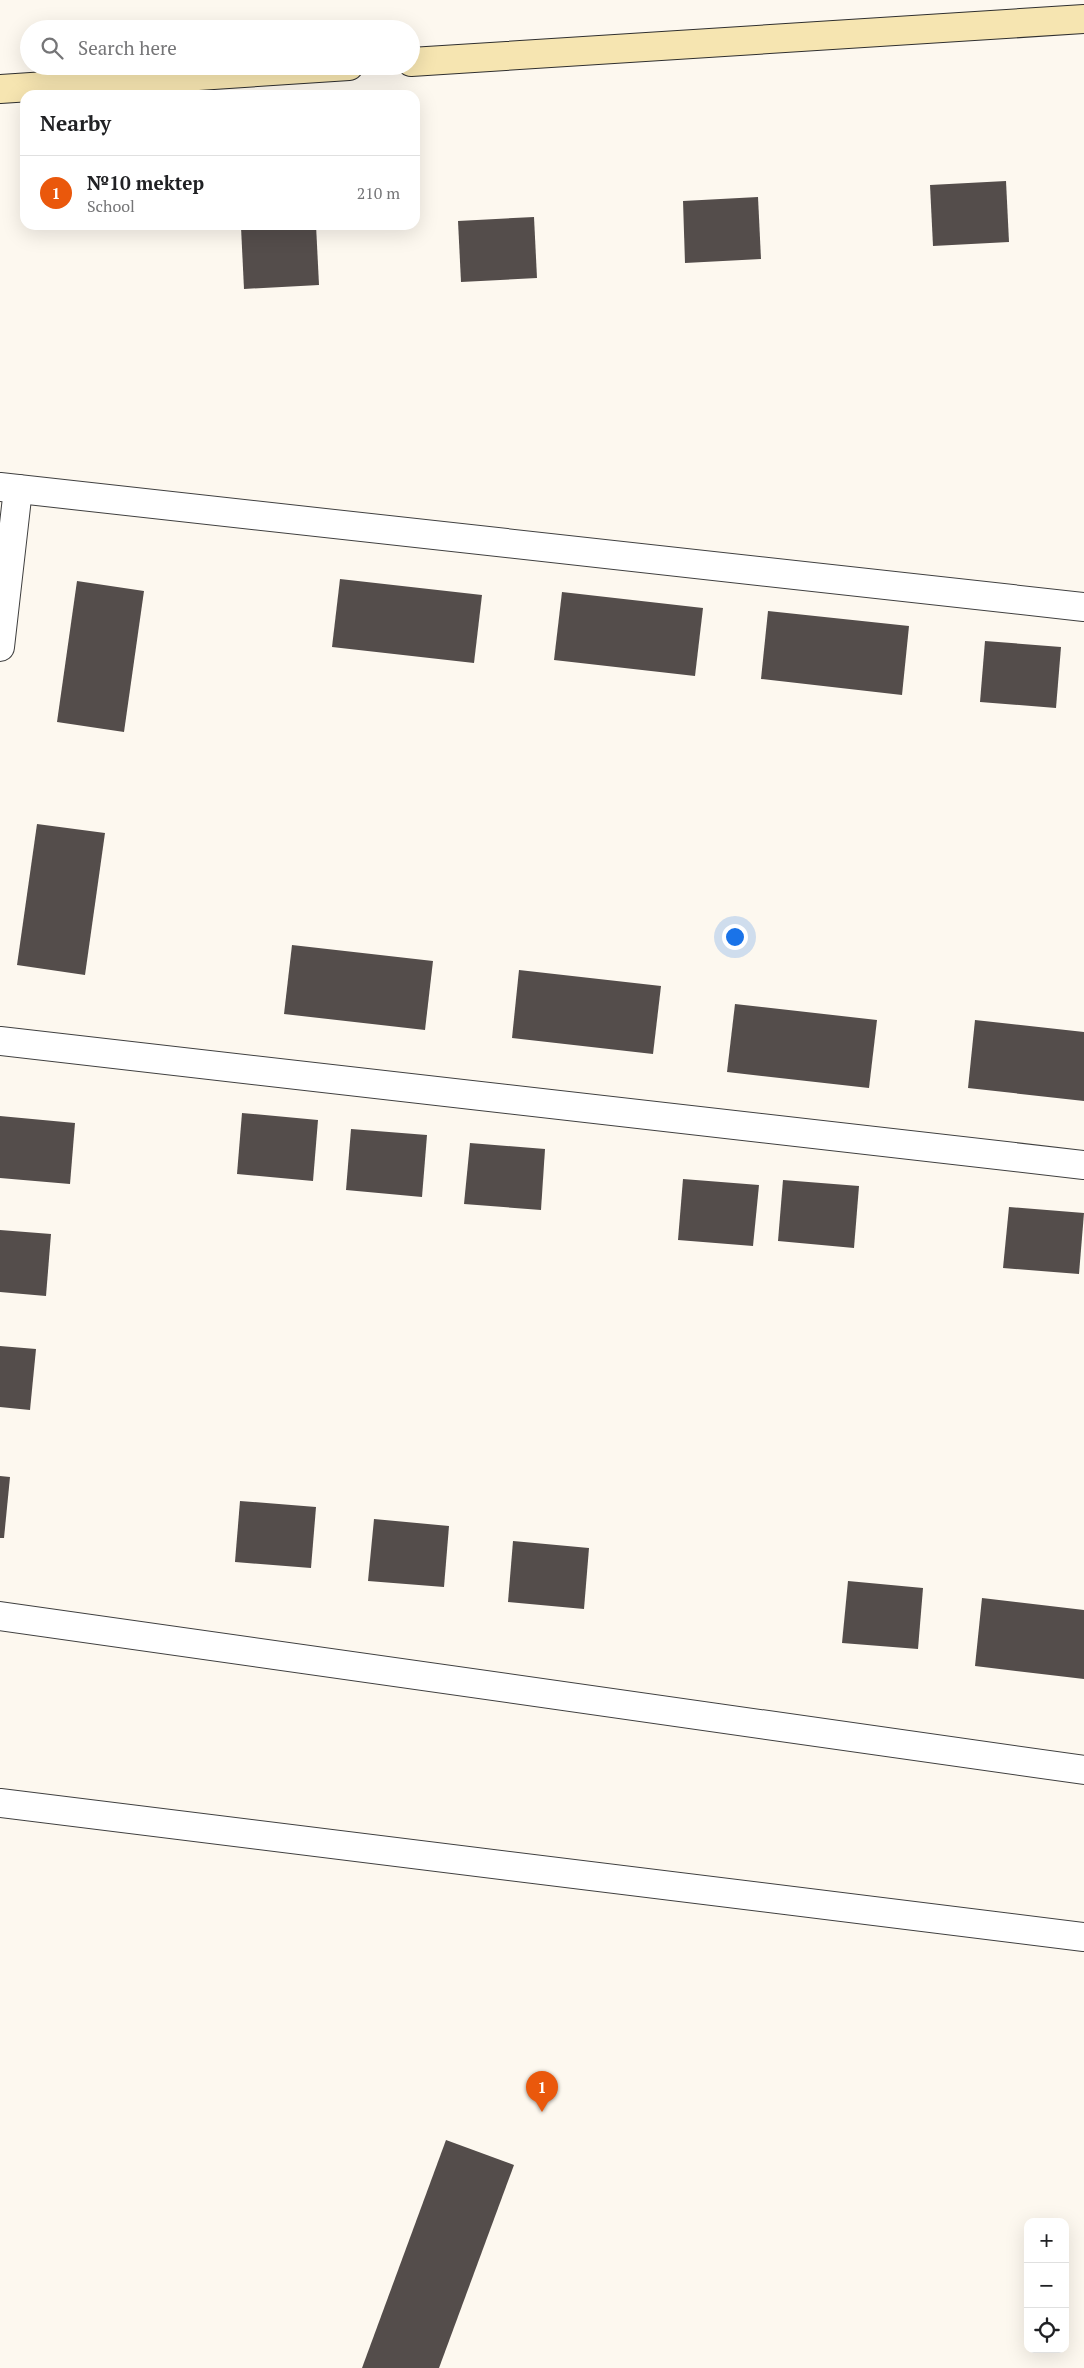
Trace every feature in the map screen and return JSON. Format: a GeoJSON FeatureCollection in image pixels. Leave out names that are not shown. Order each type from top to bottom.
{"type":"FeatureCollection","features":[{"type":"Feature","properties":{"kind":"main road"},"geometry":{"type":"LineString","coordinates":[[420,61],[1084,19]]}},
{"type":"Feature","properties":{"kind":"main road"},"geometry":{"type":"LineString","coordinates":[[0,89],[213,75]]}},
{"type":"Feature","properties":{"kind":"street"},"geometry":{"type":"LineString","coordinates":[[0,647],[9,488],[1084,607]]}},
{"type":"Feature","properties":{"kind":"street"},"geometry":{"type":"LineString","coordinates":[[0,1041],[1084,1165]]}},
{"type":"Feature","properties":{"kind":"street"},"geometry":{"type":"LineString","coordinates":[[0,1616],[1084,1770]]}},
{"type":"Feature","properties":{"kind":"street"},"geometry":{"type":"LineString","coordinates":[[0,1803],[1084,1937]]}},
{"type":"Feature","properties":{"kind":"building"},"geometry":{"type":"Polygon","coordinates":[[[1006,181],[1009,242],[933,246],[930,185],[1006,181]]]}},
{"type":"Feature","properties":{"kind":"building"},"geometry":{"type":"Polygon","coordinates":[[[758,197],[761,259],[685,263],[683,201],[758,197]]]}},
{"type":"Feature","properties":{"kind":"building"},"geometry":{"type":"Polygon","coordinates":[[[534,217],[537,278],[461,282],[458,221],[534,217]]]}},
{"type":"Feature","properties":{"kind":"building"},"geometry":{"type":"Polygon","coordinates":[[[241,230],[316,230],[319,285],[244,289],[241,230]]]}},
{"type":"Feature","properties":{"kind":"building"},"geometry":{"type":"Polygon","coordinates":[[[340,579],[482,595],[474,663],[332,647],[340,579]]]}},
{"type":"Feature","properties":{"kind":"building"},"geometry":{"type":"Polygon","coordinates":[[[77,581],[144,591],[124,732],[57,722],[77,581]]]}},
{"type":"Feature","properties":{"kind":"building"},"geometry":{"type":"Polygon","coordinates":[[[562,592],[703,608],[695,676],[554,660],[562,592]]]}},
{"type":"Feature","properties":{"kind":"building"},"geometry":{"type":"Polygon","coordinates":[[[768,611],[909,626],[902,695],[761,679],[768,611]]]}},
{"type":"Feature","properties":{"kind":"building"},"geometry":{"type":"Polygon","coordinates":[[[985,641],[1061,647],[1056,708],[980,702],[985,641]]]}},
{"type":"Feature","properties":{"kind":"building"},"geometry":{"type":"Polygon","coordinates":[[[37,824],[105,833],[85,975],[17,965],[37,824]]]}},
{"type":"Feature","properties":{"kind":"building"},"geometry":{"type":"Polygon","coordinates":[[[292,945],[433,961],[425,1030],[284,1014],[292,945]]]}},
{"type":"Feature","properties":{"kind":"building"},"geometry":{"type":"Polygon","coordinates":[[[519,970],[661,986],[653,1054],[512,1038],[519,970]]]}},
{"type":"Feature","properties":{"kind":"building"},"geometry":{"type":"Polygon","coordinates":[[[735,1004],[877,1020],[869,1088],[727,1072],[735,1004]]]}},
{"type":"Feature","properties":{"kind":"building"},"geometry":{"type":"Polygon","coordinates":[[[975,1020],[1084,1032],[1084,1101],[968,1088],[975,1020]]]}},
{"type":"Feature","properties":{"kind":"building"},"geometry":{"type":"Polygon","coordinates":[[[242,1113],[318,1120],[313,1181],[237,1174],[242,1113]]]}},
{"type":"Feature","properties":{"kind":"building"},"geometry":{"type":"Polygon","coordinates":[[[0,1116],[75,1123],[70,1184],[0,1178],[0,1116]]]}},
{"type":"Feature","properties":{"kind":"building"},"geometry":{"type":"Polygon","coordinates":[[[351,1129],[427,1135],[422,1197],[346,1190],[351,1129]]]}},
{"type":"Feature","properties":{"kind":"building"},"geometry":{"type":"Polygon","coordinates":[[[470,1143],[545,1149],[541,1210],[464,1204],[470,1143]]]}},
{"type":"Feature","properties":{"kind":"building"},"geometry":{"type":"Polygon","coordinates":[[[683,1179],[759,1185],[753,1246],[678,1240],[683,1179]]]}},
{"type":"Feature","properties":{"kind":"building"},"geometry":{"type":"Polygon","coordinates":[[[783,1180],[859,1186],[854,1248],[778,1241],[783,1180]]]}},
{"type":"Feature","properties":{"kind":"building"},"geometry":{"type":"Polygon","coordinates":[[[1009,1207],[1084,1213],[1079,1274],[1003,1268],[1009,1207]]]}},
{"type":"Feature","properties":{"kind":"building"},"geometry":{"type":"Polygon","coordinates":[[[0,1230],[51,1234],[46,1296],[0,1292],[0,1230]]]}},
{"type":"Feature","properties":{"kind":"building"},"geometry":{"type":"Polygon","coordinates":[[[0,1346],[36,1349],[30,1410],[0,1407],[0,1346]]]}},
{"type":"Feature","properties":{"kind":"building"},"geometry":{"type":"Polygon","coordinates":[[[0,1476],[10,1477],[4,1538],[0,1538],[0,1476]]]}},
{"type":"Feature","properties":{"kind":"building"},"geometry":{"type":"Polygon","coordinates":[[[240,1501],[316,1507],[311,1568],[235,1562],[240,1501]]]}},
{"type":"Feature","properties":{"kind":"building"},"geometry":{"type":"Polygon","coordinates":[[[374,1519],[449,1526],[444,1587],[368,1581],[374,1519]]]}},
{"type":"Feature","properties":{"kind":"building"},"geometry":{"type":"Polygon","coordinates":[[[513,1541],[589,1548],[584,1609],[508,1602],[513,1541]]]}},
{"type":"Feature","properties":{"kind":"building"},"geometry":{"type":"Polygon","coordinates":[[[848,1581],[923,1588],[918,1649],[842,1643],[848,1581]]]}},
{"type":"Feature","properties":{"kind":"building"},"geometry":{"type":"Polygon","coordinates":[[[982,1598],[1084,1610],[1084,1679],[975,1666],[982,1598]]]}},
{"type":"Feature","properties":{"kind":"building"},"geometry":{"type":"Polygon","coordinates":[[[446,2140],[514,2165],[439,2368],[362,2368],[446,2140]]]}},
{"type":"Feature","properties":{"kind":"place","name":"№10 mektep"},"geometry":{"type":"Point","coordinates":[542,2112]}}]}
